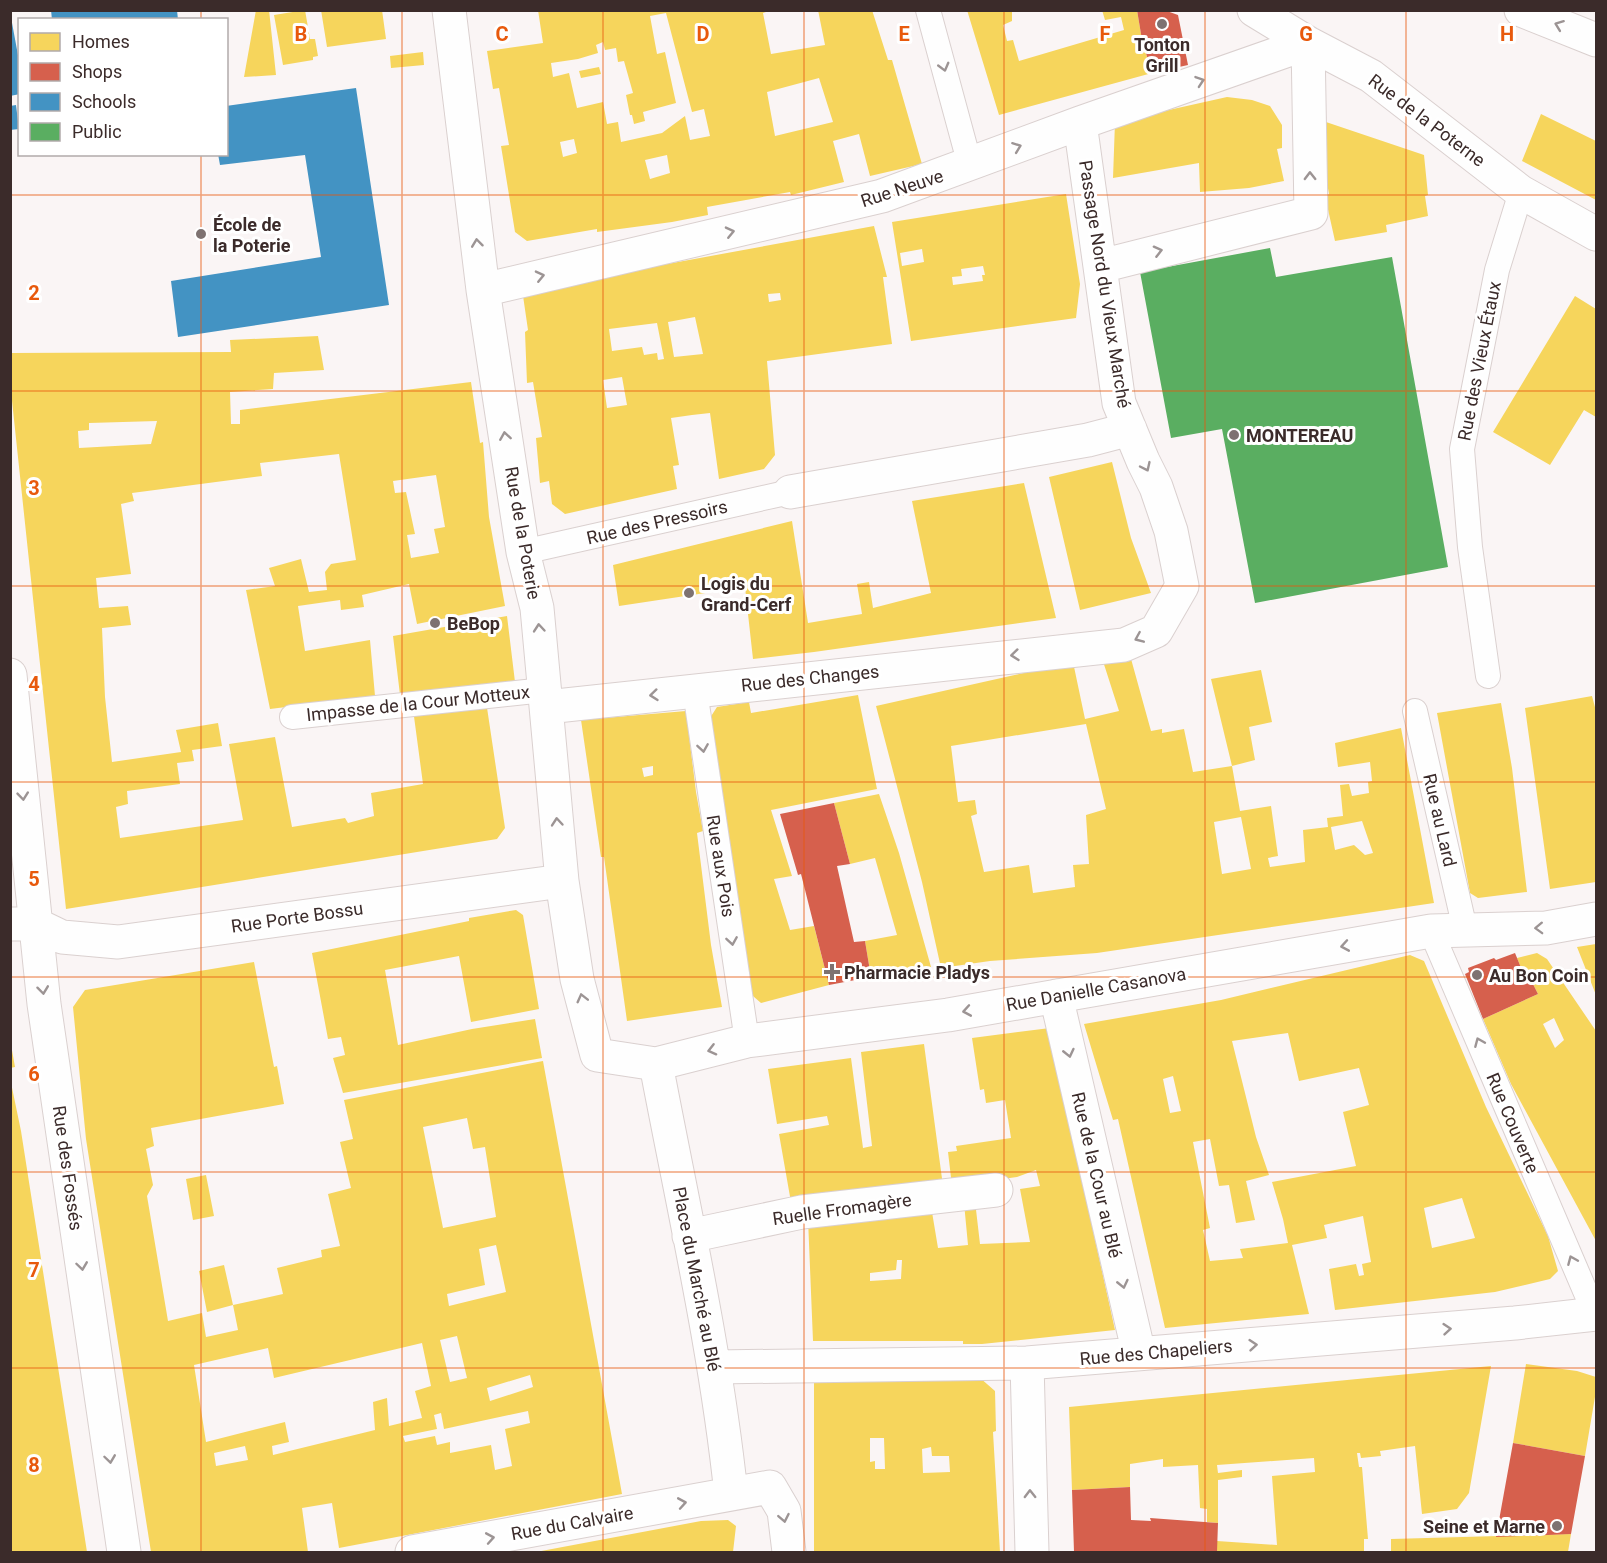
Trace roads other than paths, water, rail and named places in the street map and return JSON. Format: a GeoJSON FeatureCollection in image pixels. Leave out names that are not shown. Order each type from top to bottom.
{"type":"FeatureCollection","features":[{"type":"Feature","properties":{"kind":"street","name":"Rue de la Poterie"},"geometry":{"type":"LineString","coordinates":[[449,10],[483,290],[523,552],[537,608],[562,880],[577,979],[597,1055]]}},
{"type":"Feature","properties":{"kind":"street","name":"Rue de la Poterne"},"geometry":{"type":"LineString","coordinates":[[1254,10],[1308,43],[1371,76],[1521,192],[1596,234]]}},
{"type":"Feature","properties":{"kind":"street"},"geometry":{"type":"LineString","coordinates":[[1521,10],[1596,40]]}},
{"type":"Feature","properties":{"kind":"street","name":"Rue Neuve"},"geometry":{"type":"LineString","coordinates":[[483,290],[882,196],[1308,43]]}},
{"type":"Feature","properties":{"kind":"street"},"geometry":{"type":"LineString","coordinates":[[1101,266],[1311,213],[1308,43]]}},
{"type":"Feature","properties":{"kind":"street","name":"Passage Nord du Vieux Marché"},"geometry":{"type":"LineString","coordinates":[[1073,649],[1124,645],[1156,631],[1182,586],[1172,531],[1156,487],[1119,403],[1080,123]]}},
{"type":"Feature","properties":{"kind":"street"},"geometry":{"type":"LineString","coordinates":[[790,492],[1088,440],[1130,429]]}},
{"type":"Feature","properties":{"kind":"street","name":"Rue des Changes"},"geometry":{"type":"LineString","coordinates":[[546,698],[695,690],[1073,649]]}},
{"type":"Feature","properties":{"kind":"street","name":"Rue des Fossés"},"geometry":{"type":"LineString","coordinates":[[10,675],[23,924],[44,1004],[124,1552]]}},
{"type":"Feature","properties":{"kind":"street","name":"Rue Porte Bossu"},"geometry":{"type":"LineString","coordinates":[[23,924],[62,938],[118,942],[562,880]]}},
{"type":"Feature","properties":{"kind":"street","name":"Rue Danielle Casanova"},"geometry":{"type":"LineString","coordinates":[[597,1055],[656,1064],[747,1041],[948,1015],[1431,931],[1546,928],[1596,919]]}},
{"type":"Feature","properties":{"kind":"street","name":"Rue de la Cour au Blé"},"geometry":{"type":"LineString","coordinates":[[1056,996],[1139,1354]]}},
{"type":"Feature","properties":{"kind":"street","name":"Place du Marché au Blé"},"geometry":{"type":"LineString","coordinates":[[656,1064],[715,1367],[731,1494]]}},
{"type":"Feature","properties":{"kind":"street","name":"Ruelle Fromagère"},"geometry":{"type":"LineString","coordinates":[[689,1236],[802,1212],[996,1190]]}},
{"type":"Feature","properties":{"kind":"street","name":"Rue des Chapeliers"},"geometry":{"type":"LineString","coordinates":[[715,1367],[1027,1363],[1515,1323],[1596,1314]]}},
{"type":"Feature","properties":{"kind":"street"},"geometry":{"type":"LineString","coordinates":[[1027,1363],[1032,1552]]}},
{"type":"Feature","properties":{"kind":"street","name":"Rue du Calvaire"},"geometry":{"type":"LineString","coordinates":[[412,1552],[770,1488],[784,1511],[789,1552]]}},
{"type":"Feature","properties":{"kind":"lane"},"geometry":{"type":"LineString","coordinates":[[928,10],[970,165]]}},
{"type":"Feature","properties":{"kind":"lane","name":"Rue des Vieux Étaux"},"geometry":{"type":"LineString","coordinates":[[1488,676],[1470,547],[1462,449],[1497,270],[1521,192]]}},
{"type":"Feature","properties":{"kind":"lane","name":"Rue des Pressoirs"},"geometry":{"type":"LineString","coordinates":[[523,552],[790,492]]}},
{"type":"Feature","properties":{"kind":"lane","name":"Rue aux Pois"},"geometry":{"type":"LineString","coordinates":[[695,690],[747,1041]]}},
{"type":"Feature","properties":{"kind":"lane","name":"Impasse de la Cour Motteux"},"geometry":{"type":"LineString","coordinates":[[292,717],[546,698]]}},
{"type":"Feature","properties":{"kind":"lane","name":"Rue au Lard"},"geometry":{"type":"LineString","coordinates":[[1415,711],[1466,929]]}},
{"type":"Feature","properties":{"kind":"lane","name":"Rue Couverte"},"geometry":{"type":"LineString","coordinates":[[1431,931],[1596,1314]]}},
{"type":"Feature","properties":{"kind":"place","name":"Tonton Grill"},"geometry":{"type":"Point","coordinates":[1162,24]}},
{"type":"Feature","properties":{"kind":"place","name":"École de la Poterie"},"geometry":{"type":"Point","coordinates":[201,234]}},
{"type":"Feature","properties":{"kind":"place","name":"MONTEREAU"},"geometry":{"type":"Point","coordinates":[1234,435]}},
{"type":"Feature","properties":{"kind":"place","name":"Logis du Grand-Cerf"},"geometry":{"type":"Point","coordinates":[689,593]}},
{"type":"Feature","properties":{"kind":"place","name":"BeBop"},"geometry":{"type":"Point","coordinates":[435,623]}},
{"type":"Feature","properties":{"kind":"place","name":"Pharmacie Pladys"},"geometry":{"type":"Point","coordinates":[832,972]}},
{"type":"Feature","properties":{"kind":"place","name":"Au Bon Coin"},"geometry":{"type":"Point","coordinates":[1477,975]}},
{"type":"Feature","properties":{"kind":"place","name":"Seine et Marne"},"geometry":{"type":"Point","coordinates":[1557,1526]}}]}
